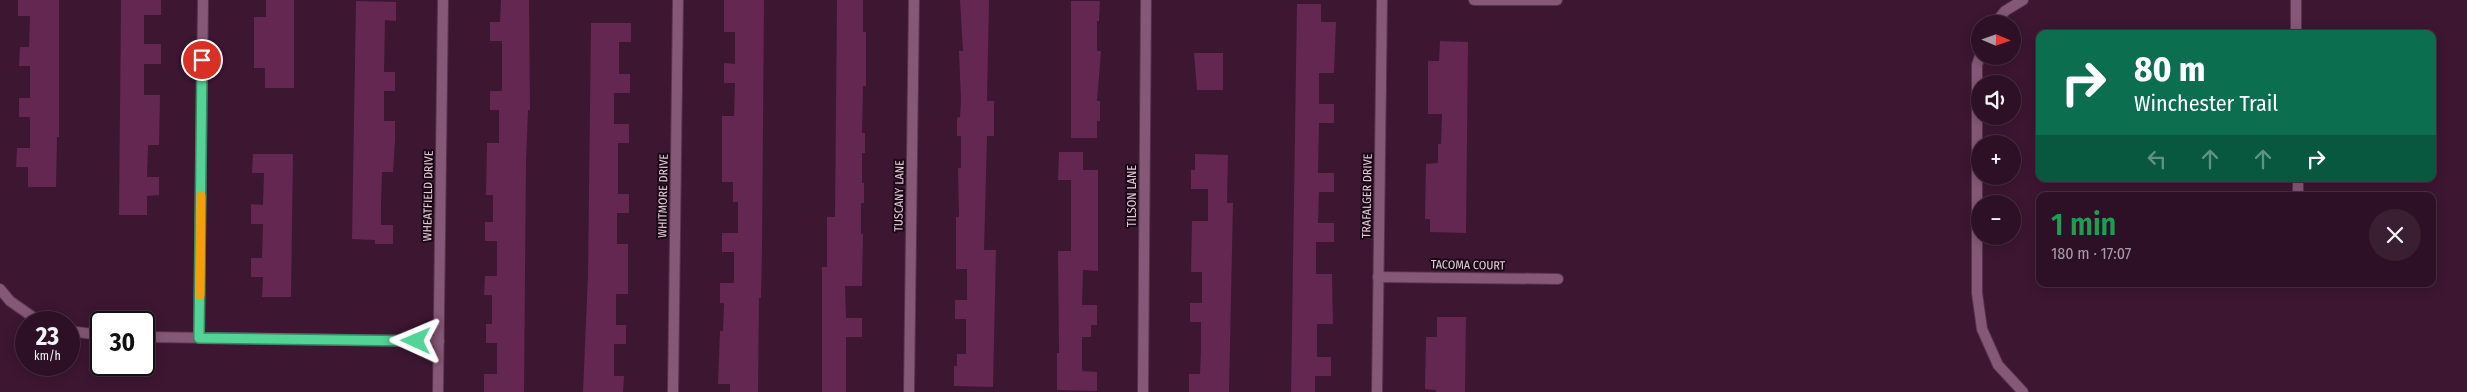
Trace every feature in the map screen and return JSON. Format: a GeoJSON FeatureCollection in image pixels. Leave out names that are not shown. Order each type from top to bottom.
{"type":"FeatureCollection","features":[{"type":"Feature","properties":{"kind":"street"},"geometry":{"type":"LineString","coordinates":[[199,338],[203,0]]}},
{"type":"Feature","properties":{"kind":"street","name":"WHEATFIELD DRIVE"},"geometry":{"type":"LineString","coordinates":[[438,392],[443,0]]}},
{"type":"Feature","properties":{"kind":"street","name":"WHITMORE DRIVE"},"geometry":{"type":"LineString","coordinates":[[673,392],[678,0]]}},
{"type":"Feature","properties":{"kind":"street","name":"TUSCANY LANE"},"geometry":{"type":"LineString","coordinates":[[909,392],[914,0]]}},
{"type":"Feature","properties":{"kind":"street","name":"TILSON LANE"},"geometry":{"type":"LineString","coordinates":[[1143,392],[1146,0]]}},
{"type":"Feature","properties":{"kind":"street","name":"TRAFALGER DRIVE"},"geometry":{"type":"LineString","coordinates":[[1378,392],[1382,0]]}},
{"type":"Feature","properties":{"kind":"street"},"geometry":{"type":"LineString","coordinates":[[1474,0],[1557,0]]}},
{"type":"Feature","properties":{"kind":"street"},"geometry":{"type":"LineString","coordinates":[[2002,15],[2023,0]]}},
{"type":"Feature","properties":{"kind":"street"},"geometry":{"type":"LineString","coordinates":[[2296,0],[2296,30]]}},
{"type":"Feature","properties":{"kind":"street"},"geometry":{"type":"LineString","coordinates":[[1978,65],[1978,293],[1982,329],[1998,365],[2024,392]]}},
{"type":"Feature","properties":{"kind":"street","name":"TACOMA COURT"},"geometry":{"type":"LineString","coordinates":[[1378,277],[1558,279]]}},
{"type":"Feature","properties":{"kind":"street"},"geometry":{"type":"LineString","coordinates":[[0,290],[10,301],[24,311]]}},
{"type":"Feature","properties":{"kind":"street"},"geometry":{"type":"LineString","coordinates":[[155,337],[439,341]]}},
{"type":"Feature","properties":{"kind":"building"},"geometry":{"type":"Polygon","coordinates":[[[18,0],[59,0],[59,137],[57,137],[56,187],[28,187],[28,167],[16,167],[17,148],[30,148],[30,117],[19,117],[19,98],[30,98],[30,66],[19,66],[20,47],[29,47],[30,16],[18,16],[18,0]]]}},
{"type":"Feature","properties":{"kind":"building"},"geometry":{"type":"Polygon","coordinates":[[[121,0],[161,0],[161,15],[144,15],[144,44],[161,44],[161,64],[144,64],[144,95],[160,95],[159,145],[148,145],[147,177],[159,177],[159,195],[147,196],[147,215],[119,215],[121,0]]]}},
{"type":"Feature","properties":{"kind":"building"},"geometry":{"type":"Polygon","coordinates":[[[266,0],[294,0],[294,88],[265,88],[265,68],[254,68],[254,17],[266,17],[266,0]]]}},
{"type":"Feature","properties":{"kind":"building"},"geometry":{"type":"Polygon","coordinates":[[[501,0],[529,0],[530,110],[528,110],[526,162],[524,392],[484,392],[484,374],[497,374],[497,343],[486,343],[486,324],[492,324],[492,295],[484,295],[485,276],[497,276],[497,241],[485,241],[485,222],[493,222],[493,195],[486,195],[487,143],[499,143],[499,110],[490,110],[490,91],[502,91],[502,41],[490,41],[490,22],[500,22],[501,0]]]}},
{"type":"Feature","properties":{"kind":"building"},"geometry":{"type":"Polygon","coordinates":[[[724,0],[764,0],[762,248],[761,298],[759,298],[758,392],[730,392],[730,384],[718,384],[720,331],[723,331],[724,303],[720,303],[720,283],[734,283],[734,252],[722,252],[722,233],[738,233],[738,202],[733,202],[733,182],[722,182],[722,116],[734,116],[735,83],[724,83],[724,63],[735,64],[735,32],[724,32],[724,0]]]}},
{"type":"Feature","properties":{"kind":"building"},"geometry":{"type":"Polygon","coordinates":[[[837,0],[863,0],[863,32],[866,32],[866,86],[863,86],[862,133],[865,133],[865,153],[862,153],[864,203],[861,203],[861,234],[863,234],[862,286],[845,286],[846,318],[862,318],[862,337],[846,337],[846,392],[822,392],[822,267],[827,267],[827,217],[835,217],[837,0]]]}},
{"type":"Feature","properties":{"kind":"building"},"geometry":{"type":"Polygon","coordinates":[[[960,0],[989,0],[987,101],[994,101],[994,136],[987,136],[984,250],[996,250],[993,387],[954,386],[954,366],[957,366],[957,354],[966,354],[966,319],[955,319],[955,300],[967,300],[967,269],[956,269],[956,217],[959,217],[958,168],[961,168],[961,136],[957,136],[957,118],[960,117],[961,101],[959,51],[963,51],[960,0]]]}},
{"type":"Feature","properties":{"kind":"building"},"geometry":{"type":"Polygon","coordinates":[[[356,1],[396,2],[396,21],[385,20],[384,72],[395,72],[395,91],[384,91],[384,121],[395,121],[395,140],[393,172],[382,172],[381,205],[381,225],[393,225],[393,244],[375,244],[375,240],[352,239],[356,1]]]}},
{"type":"Feature","properties":{"kind":"building"},"geometry":{"type":"Polygon","coordinates":[[[1071,1],[1100,1],[1099,21],[1097,21],[1097,51],[1101,51],[1097,101],[1100,101],[1100,121],[1097,121],[1097,138],[1071,138],[1071,1]]]}},
{"type":"Feature","properties":{"kind":"building"},"geometry":{"type":"Polygon","coordinates":[[[1297,4],[1321,4],[1321,22],[1336,22],[1334,73],[1319,73],[1319,104],[1334,104],[1334,123],[1319,123],[1318,173],[1334,173],[1334,192],[1319,192],[1318,223],[1334,223],[1334,242],[1316,242],[1316,274],[1332,274],[1333,324],[1317,324],[1317,357],[1331,357],[1331,376],[1315,376],[1315,392],[1291,392],[1297,4]]]}},
{"type":"Feature","properties":{"kind":"building"},"geometry":{"type":"Polygon","coordinates":[[[591,23],[631,23],[631,42],[619,42],[619,74],[630,74],[630,93],[614,93],[614,124],[629,124],[629,143],[618,143],[618,194],[629,194],[629,213],[617,213],[617,244],[628,244],[628,294],[616,294],[616,325],[626,325],[626,344],[614,344],[614,376],[624,376],[623,392],[583,392],[588,275],[591,23]]]}},
{"type":"Feature","properties":{"kind":"building"},"geometry":{"type":"Polygon","coordinates":[[[1440,41],[1468,42],[1466,233],[1430,232],[1430,219],[1425,219],[1426,164],[1438,163],[1438,144],[1441,144],[1442,114],[1428,114],[1428,61],[1439,61],[1440,41]]]}},
{"type":"Feature","properties":{"kind":"building"},"geometry":{"type":"Polygon","coordinates":[[[1194,53],[1223,53],[1223,90],[1197,90],[1194,53]]]}},
{"type":"Feature","properties":{"kind":"building"},"geometry":{"type":"Polygon","coordinates":[[[1059,152],[1083,152],[1083,170],[1098,170],[1098,271],[1083,270],[1082,305],[1097,305],[1097,325],[1091,325],[1091,337],[1082,337],[1082,371],[1097,372],[1097,391],[1057,390],[1057,353],[1059,353],[1058,251],[1071,251],[1071,180],[1058,180],[1059,152]]]}},
{"type":"Feature","properties":{"kind":"building"},"geometry":{"type":"Polygon","coordinates":[[[253,154],[293,154],[291,297],[262,297],[263,277],[251,277],[251,258],[262,258],[263,224],[251,224],[251,204],[263,205],[264,173],[252,173],[253,154]]]}},
{"type":"Feature","properties":{"kind":"building"},"geometry":{"type":"Polygon","coordinates":[[[1195,154],[1228,155],[1227,203],[1233,203],[1229,392],[1189,392],[1189,374],[1200,374],[1201,350],[1201,322],[1190,322],[1190,303],[1202,303],[1202,272],[1191,272],[1192,221],[1208,221],[1208,189],[1191,189],[1191,170],[1195,170],[1195,154]]]}},
{"type":"Feature","properties":{"kind":"building"},"geometry":{"type":"Polygon","coordinates":[[[1437,317],[1466,317],[1465,392],[1436,392],[1436,390],[1425,389],[1426,337],[1437,337],[1437,317]]]}},
{"type":"Feature","properties":{"kind":"slow traffic"},"geometry":{"type":"LineString","coordinates":[[200,295],[201,196]]}},
{"type":"Feature","properties":{"kind":"route"},"geometry":{"type":"LineString","coordinates":[[202,60],[199,338],[416,341]]}}]}
